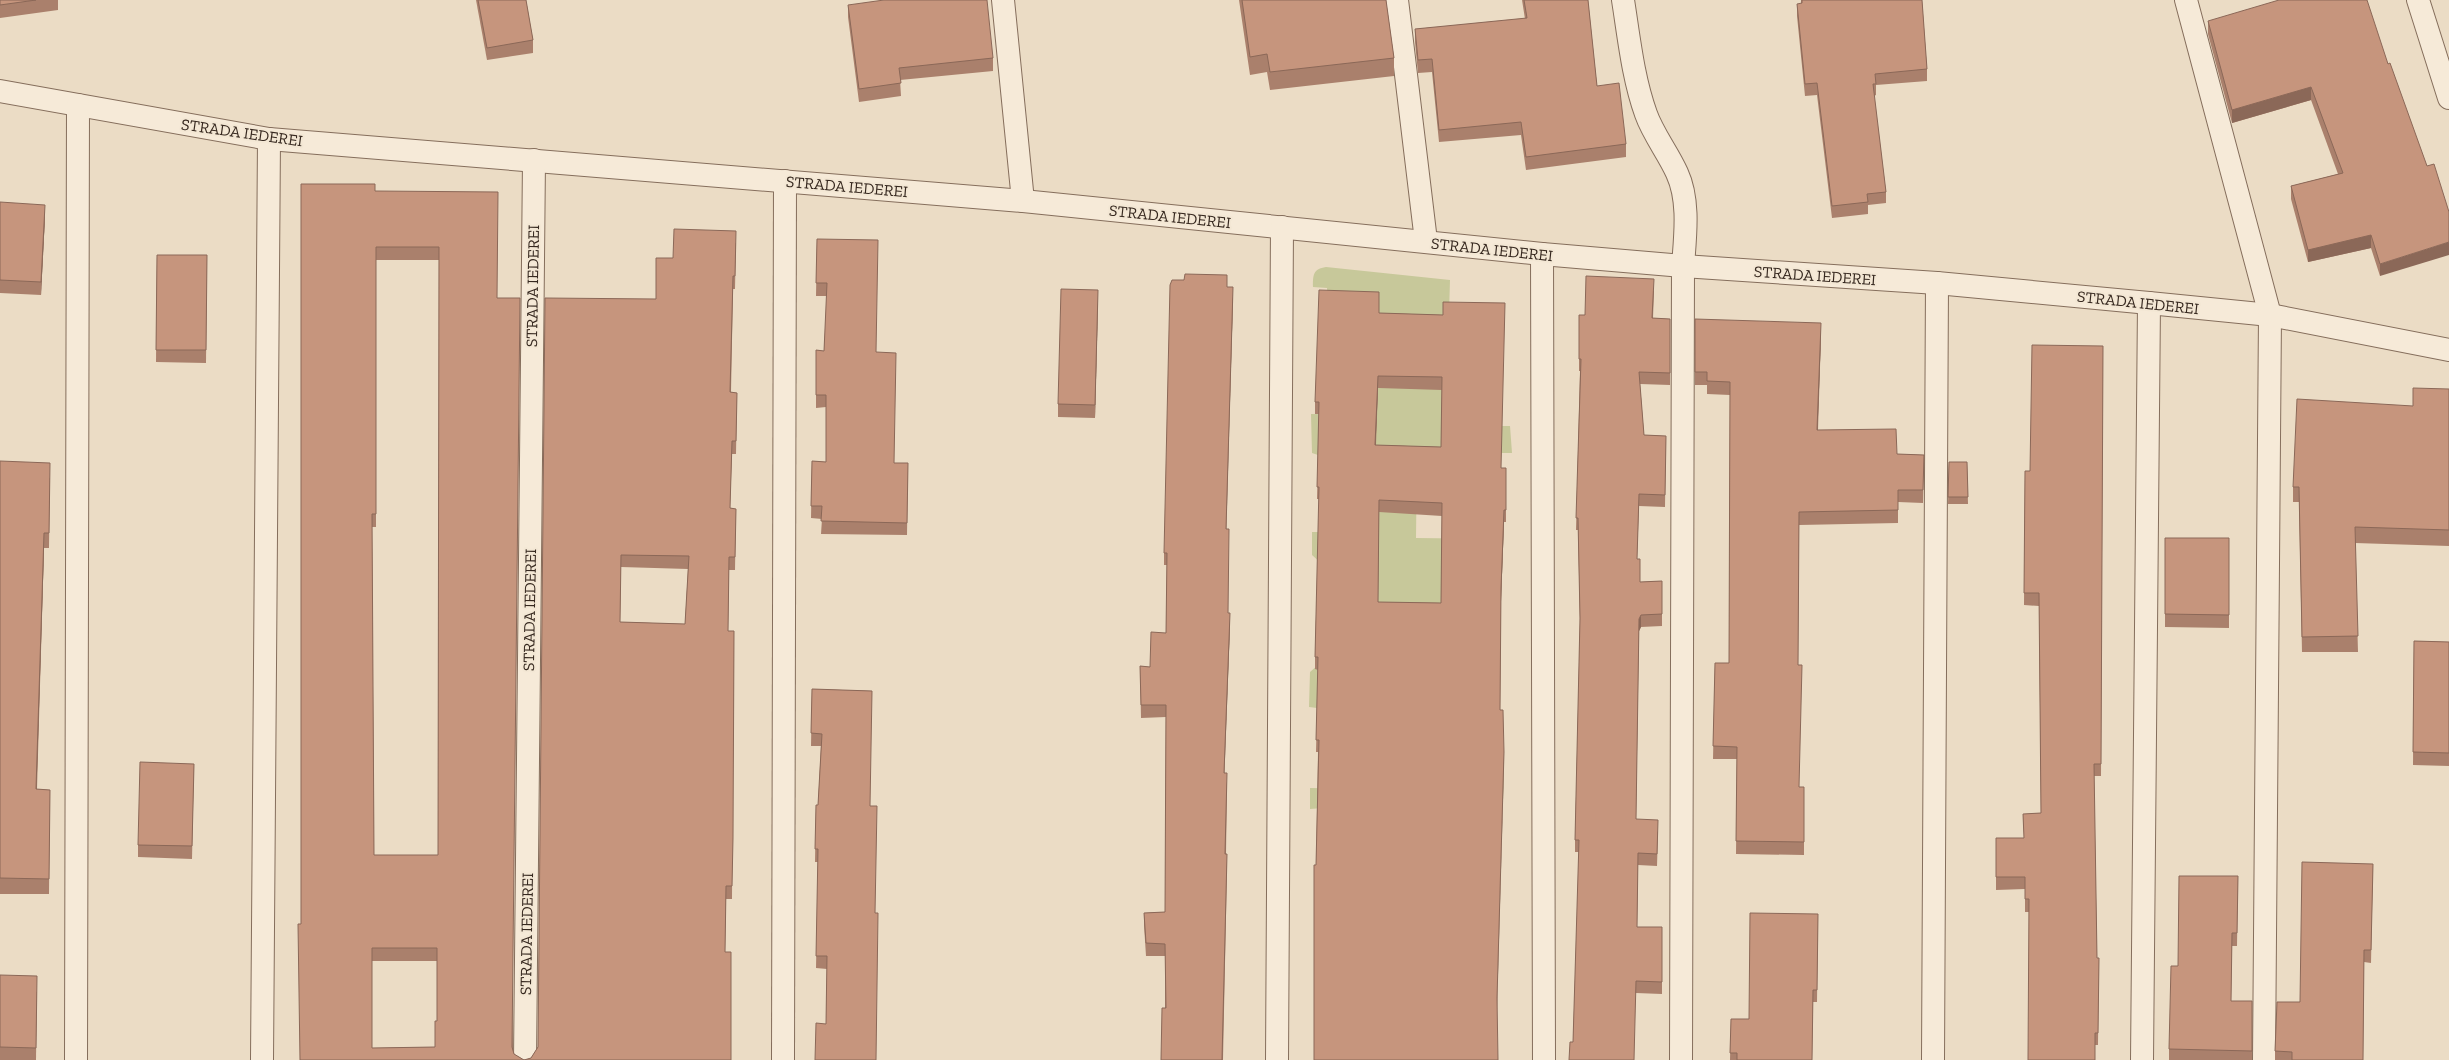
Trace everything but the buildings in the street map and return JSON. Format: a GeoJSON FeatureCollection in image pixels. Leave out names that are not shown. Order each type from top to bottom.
{"type":"FeatureCollection","features":[{"type":"Feature","properties":{"kind":"street"},"geometry":{"type":"LineString","coordinates":[[1003,0],[1023,201]]}},
{"type":"Feature","properties":{"kind":"street"},"geometry":{"type":"LineString","coordinates":[[1397,0],[1426,242]]}},
{"type":"Feature","properties":{"kind":"street"},"geometry":{"type":"LineString","coordinates":[[1623,0],[1634,72],[1646,114],[1678,174],[1683,192],[1686,222],[1683,266],[1681,1060]]}},
{"type":"Feature","properties":{"kind":"street"},"geometry":{"type":"LineString","coordinates":[[2186,0],[2270,315],[2264,1060]]}},
{"type":"Feature","properties":{"kind":"street"},"geometry":{"type":"LineString","coordinates":[[2418,0],[2449,98]]}},
{"type":"Feature","properties":{"kind":"street","name":"STRADA IEDEREI"},"geometry":{"type":"LineString","coordinates":[[0,91],[269,139],[1023,201],[1282,226],[1542,254],[1683,266],[1937,283],[2149,303],[2270,315],[2449,350]]}},
{"type":"Feature","properties":{"kind":"street"},"geometry":{"type":"LineString","coordinates":[[76,1060],[78,105]]}},
{"type":"Feature","properties":{"kind":"street"},"geometry":{"type":"LineString","coordinates":[[262,1060],[269,139]]}},
{"type":"Feature","properties":{"kind":"street","name":"STRADA IEDEREI"},"geometry":{"type":"LineString","coordinates":[[525,1060],[534,160]]}},
{"type":"Feature","properties":{"kind":"street"},"geometry":{"type":"LineString","coordinates":[[783,1060],[785,181]]}},
{"type":"Feature","properties":{"kind":"street"},"geometry":{"type":"LineString","coordinates":[[1276,1060],[1282,226]]}},
{"type":"Feature","properties":{"kind":"street"},"geometry":{"type":"LineString","coordinates":[[1542,254],[1544,1060]]}},
{"type":"Feature","properties":{"kind":"street"},"geometry":{"type":"LineString","coordinates":[[1933,1060],[1937,283]]}},
{"type":"Feature","properties":{"kind":"street"},"geometry":{"type":"LineString","coordinates":[[2142,1060],[2149,303]]}},
{"type":"Feature","properties":{"kind":"green space"},"geometry":{"type":"Polygon","coordinates":[[[1326,267],[1450,280],[1449,314],[1442,377],[1502,426],[1510,426],[1512,453],[1417,453],[1416,538],[1503,539],[1503,556],[1442,554],[1500,667],[1500,688],[1424,687],[1440,764],[1504,764],[1503,800],[1441,799],[1310,809],[1310,788],[1376,789],[1317,708],[1309,707],[1310,672],[1377,614],[1312,555],[1312,532],[1326,532],[1318,455],[1312,453],[1311,414],[1377,415],[1379,304],[1328,303],[1327,288],[1313,287],[1313,279],[1316,271],[1326,267]]]}}]}
